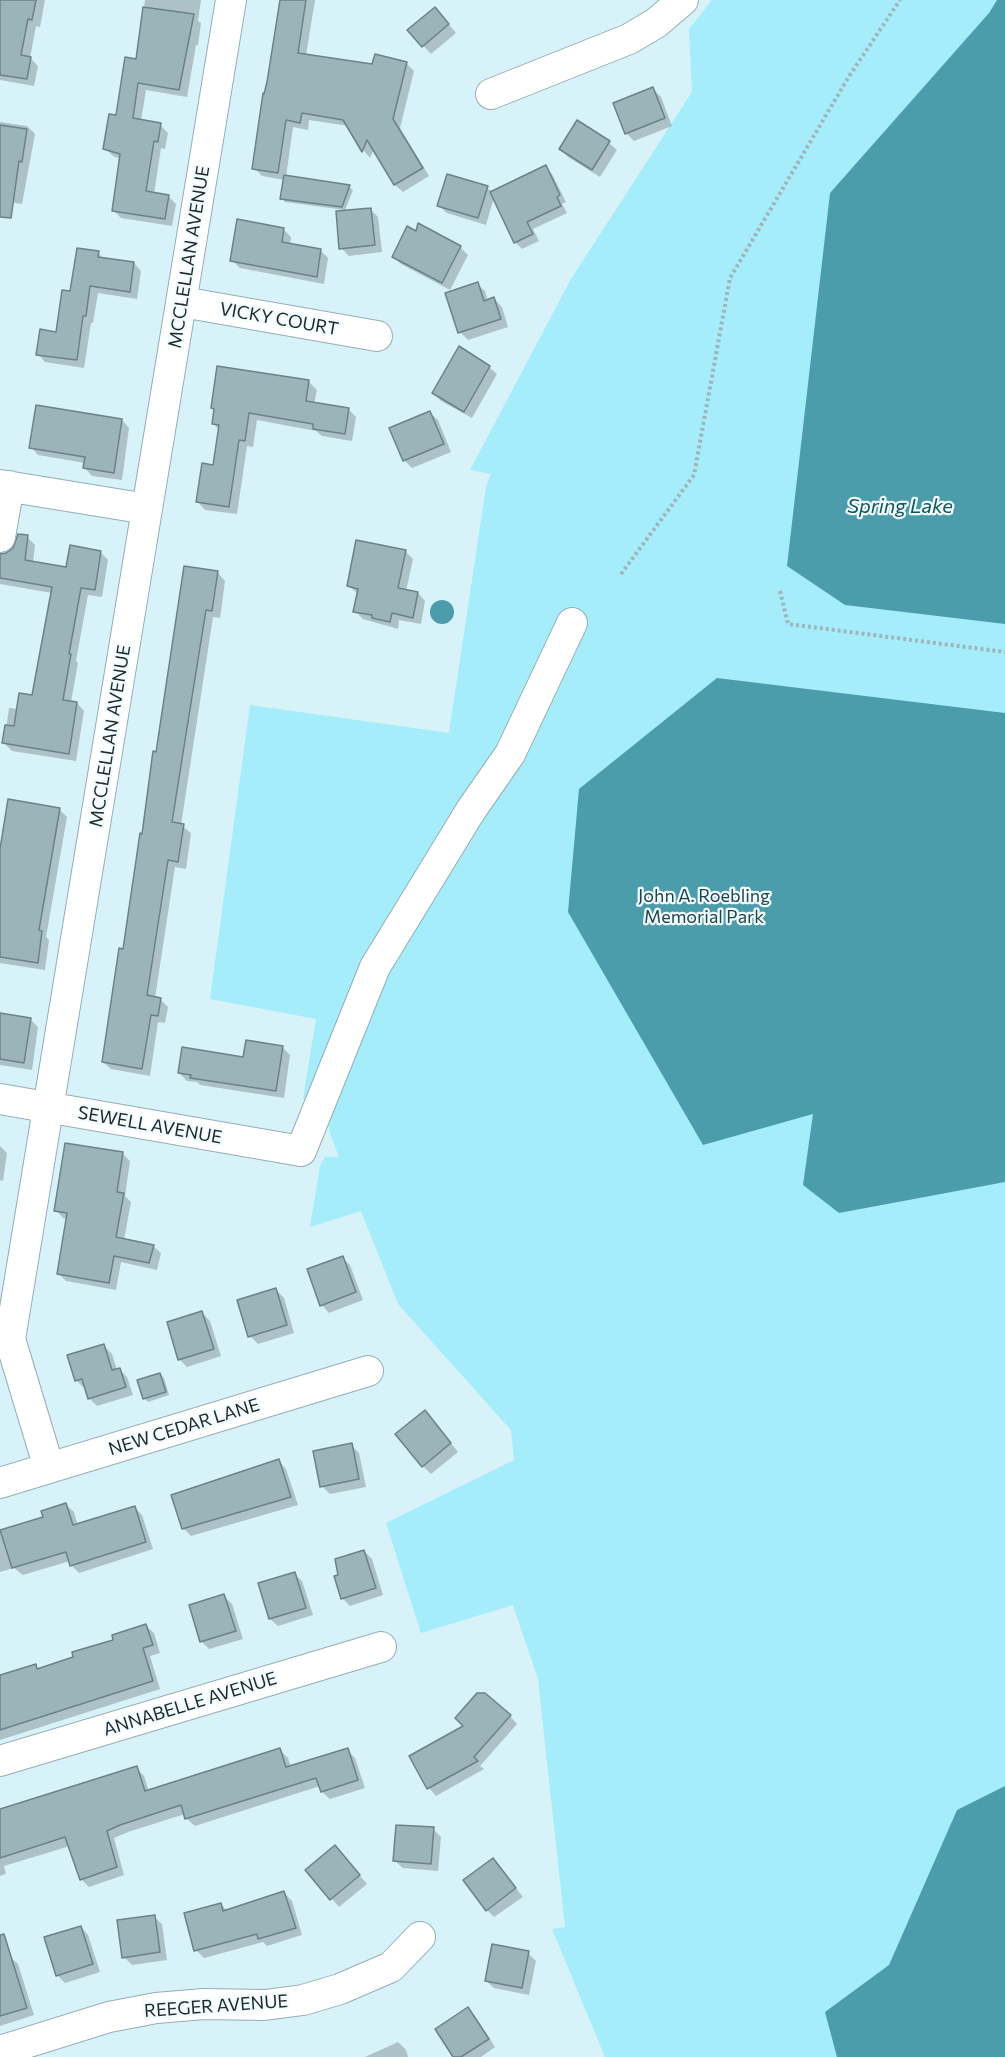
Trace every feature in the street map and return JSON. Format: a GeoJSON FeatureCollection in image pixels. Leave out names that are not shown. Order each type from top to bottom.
{"type":"FeatureCollection","features":[{"type":"Feature","properties":{"kind":"street","name":"MCCLELLAN AVENUE"},"geometry":{"type":"LineString","coordinates":[[49,1468],[10,1339],[231,0]]}},
{"type":"Feature","properties":{"kind":"street"},"geometry":{"type":"LineString","coordinates":[[491,94],[629,39],[656,23],[683,0]]}},
{"type":"Feature","properties":{"kind":"street","name":"VICKY COURT"},"geometry":{"type":"LineString","coordinates":[[182,303],[377,336]]}},
{"type":"Feature","properties":{"kind":"street"},"geometry":{"type":"LineString","coordinates":[[0,537],[4,485],[147,509]]}},
{"type":"Feature","properties":{"kind":"street","name":"SEWELL AVENUE"},"geometry":{"type":"LineString","coordinates":[[0,1099],[301,1151],[375,967],[471,810],[510,754],[572,623]]}},
{"type":"Feature","properties":{"kind":"street","name":"NEW CEDAR LANE"},"geometry":{"type":"LineString","coordinates":[[0,1483],[368,1371]]}},
{"type":"Feature","properties":{"kind":"street","name":"ANNABELLE AVENUE"},"geometry":{"type":"LineString","coordinates":[[0,1761],[381,1647]]}},
{"type":"Feature","properties":{"kind":"street","name":"REEGER AVENUE"},"geometry":{"type":"LineString","coordinates":[[0,2051],[109,2017],[156,2008],[204,2004],[265,2005],[303,2000],[340,1989],[391,1967],[420,1937]]}},
{"type":"Feature","properties":{"kind":"path"},"geometry":{"type":"LineString","coordinates":[[621,574],[694,475],[730,278],[848,78],[900,0]]}},
{"type":"Feature","properties":{"kind":"path"},"geometry":{"type":"LineString","coordinates":[[780,591],[788,624],[1005,652]]}},
{"type":"Feature","properties":{"kind":"green space","name":"John A. Roebling Memorial Park"},"geometry":{"type":"Polygon","coordinates":[[[712,0],[1005,0],[1005,2057],[605,2057],[552,1929],[565,1927],[538,1679],[513,1605],[421,1633],[386,1523],[514,1460],[511,1430],[398,1304],[361,1211],[310,1227],[320,1166],[325,1157],[339,1157],[329,1131],[330,1104],[303,1099],[316,1019],[210,999],[250,705],[449,733],[486,487],[491,474],[470,470],[571,279],[692,92],[689,29],[712,0]]]}},
{"type":"Feature","properties":{"kind":"water","name":"Spring Lake"},"geometry":{"type":"Polygon","coordinates":[[[997,0],[1005,0],[1005,624],[845,605],[787,566],[830,193],[989,13],[997,0]]]}},
{"type":"Feature","properties":{"kind":"water"},"geometry":{"type":"Polygon","coordinates":[[[442,600],[451,603],[454,612],[451,621],[442,624],[433,621],[430,612],[433,603],[442,600]]]}},
{"type":"Feature","properties":{"kind":"water"},"geometry":{"type":"Polygon","coordinates":[[[717,678],[1005,713],[1005,1182],[839,1213],[803,1185],[813,1114],[703,1145],[568,912],[579,789],[717,678]]]}},
{"type":"Feature","properties":{"kind":"water"},"geometry":{"type":"Polygon","coordinates":[[[1005,1786],[1005,2057],[837,2057],[825,2012],[889,1965],[957,1810],[1005,1786]]]}},
{"type":"Feature","properties":{"kind":"building"},"geometry":{"type":"Polygon","coordinates":[[[0,0],[36,0],[32,20],[28,19],[21,55],[31,57],[27,79],[0,75],[0,0]]]}},
{"type":"Feature","properties":{"kind":"building"},"geometry":{"type":"Polygon","coordinates":[[[280,0],[306,0],[298,53],[372,64],[375,54],[407,62],[393,119],[423,168],[394,185],[367,140],[362,152],[343,120],[302,113],[300,123],[286,120],[278,173],[252,169],[280,0]]]}},
{"type":"Feature","properties":{"kind":"building"},"geometry":{"type":"Polygon","coordinates":[[[143,7],[194,14],[179,90],[138,83],[133,118],[161,123],[158,142],[154,141],[146,191],[169,195],[165,219],[112,211],[120,154],[103,149],[109,114],[116,115],[125,57],[136,59],[143,7]]]}},
{"type":"Feature","properties":{"kind":"building"},"geometry":{"type":"Polygon","coordinates":[[[435,7],[449,24],[422,47],[407,30],[435,7]]]}},
{"type":"Feature","properties":{"kind":"building"},"geometry":{"type":"Polygon","coordinates":[[[653,87],[665,118],[625,134],[613,103],[653,87]]]}},
{"type":"Feature","properties":{"kind":"building"},"geometry":{"type":"Polygon","coordinates":[[[577,120],[610,141],[592,170],[559,149],[577,120]]]}},
{"type":"Feature","properties":{"kind":"building"},"geometry":{"type":"Polygon","coordinates":[[[0,125],[27,129],[22,162],[19,161],[11,218],[0,217],[0,125]]]}},
{"type":"Feature","properties":{"kind":"building"},"geometry":{"type":"Polygon","coordinates":[[[546,165],[560,195],[557,197],[561,206],[527,222],[533,234],[514,243],[490,192],[546,165]]]}},
{"type":"Feature","properties":{"kind":"building"},"geometry":{"type":"Polygon","coordinates":[[[447,174],[488,186],[478,218],[437,206],[447,174]]]}},
{"type":"Feature","properties":{"kind":"building"},"geometry":{"type":"Polygon","coordinates":[[[284,175],[350,185],[342,207],[280,199],[284,175]]]}},
{"type":"Feature","properties":{"kind":"building"},"geometry":{"type":"Polygon","coordinates":[[[371,208],[375,245],[339,249],[336,211],[371,208]]]}},
{"type":"Feature","properties":{"kind":"building"},"geometry":{"type":"Polygon","coordinates":[[[237,219],[284,228],[282,242],[321,249],[317,277],[230,261],[237,219]]]}},
{"type":"Feature","properties":{"kind":"building"},"geometry":{"type":"Polygon","coordinates":[[[418,223],[461,246],[442,283],[392,257],[407,226],[416,231],[418,223]]]}},
{"type":"Feature","properties":{"kind":"building"},"geometry":{"type":"Polygon","coordinates":[[[77,248],[99,251],[98,257],[134,262],[130,292],[90,286],[77,360],[36,355],[40,329],[56,332],[62,290],[70,291],[77,248]]]}},
{"type":"Feature","properties":{"kind":"building"},"geometry":{"type":"Polygon","coordinates":[[[478,282],[484,301],[494,297],[501,319],[458,333],[445,293],[478,282]]]}},
{"type":"Feature","properties":{"kind":"building"},"geometry":{"type":"Polygon","coordinates":[[[459,346],[490,366],[464,412],[432,393],[459,346]]]}},
{"type":"Feature","properties":{"kind":"building"},"geometry":{"type":"Polygon","coordinates":[[[217,366],[309,380],[306,401],[349,408],[345,434],[313,429],[313,424],[249,413],[245,441],[239,440],[229,507],[196,502],[202,463],[213,465],[219,425],[212,424],[214,409],[211,408],[217,366]]]}},
{"type":"Feature","properties":{"kind":"building"},"geometry":{"type":"Polygon","coordinates":[[[36,405],[122,419],[114,473],[83,468],[85,457],[29,448],[36,405]]]}},
{"type":"Feature","properties":{"kind":"building"},"geometry":{"type":"Polygon","coordinates":[[[430,411],[444,444],[403,461],[389,428],[430,411]]]}},
{"type":"Feature","properties":{"kind":"building"},"geometry":{"type":"Polygon","coordinates":[[[18,534],[28,535],[25,560],[66,567],[70,545],[101,551],[95,590],[81,588],[69,654],[71,654],[63,700],[77,702],[69,754],[2,743],[5,725],[14,726],[19,693],[32,695],[52,587],[0,578],[0,554],[13,548],[18,534]]]}},
{"type":"Feature","properties":{"kind":"building"},"geometry":{"type":"Polygon","coordinates":[[[356,540],[406,550],[398,588],[418,592],[413,618],[392,613],[390,622],[372,618],[372,615],[353,612],[358,589],[347,586],[356,540]]]}},
{"type":"Feature","properties":{"kind":"building"},"geometry":{"type":"Polygon","coordinates":[[[184,566],[218,571],[212,611],[206,610],[172,822],[184,824],[178,862],[168,860],[147,995],[161,998],[158,1016],[151,1015],[142,1069],[102,1062],[119,948],[123,949],[140,833],[142,834],[153,751],[156,752],[184,566]]]}},
{"type":"Feature","properties":{"kind":"building"},"geometry":{"type":"Polygon","coordinates":[[[8,799],[60,808],[39,930],[42,931],[38,963],[0,957],[0,849],[8,799]]]}},
{"type":"Feature","properties":{"kind":"building"},"geometry":{"type":"Polygon","coordinates":[[[0,1013],[31,1018],[24,1063],[0,1059],[0,1013]]]}},
{"type":"Feature","properties":{"kind":"building"},"geometry":{"type":"Polygon","coordinates":[[[246,1040],[283,1046],[276,1091],[190,1078],[191,1075],[178,1073],[182,1047],[243,1057],[246,1040]]]}},
{"type":"Feature","properties":{"kind":"building"},"geometry":{"type":"Polygon","coordinates":[[[65,1143],[123,1152],[117,1192],[124,1193],[116,1237],[154,1245],[149,1263],[114,1256],[109,1283],[57,1274],[67,1213],[54,1211],[65,1143]]]}},
{"type":"Feature","properties":{"kind":"building"},"geometry":{"type":"Polygon","coordinates":[[[343,1256],[356,1292],[320,1306],[307,1269],[343,1256]]]}},
{"type":"Feature","properties":{"kind":"building"},"geometry":{"type":"Polygon","coordinates":[[[276,1288],[287,1325],[248,1337],[237,1300],[276,1288]]]}},
{"type":"Feature","properties":{"kind":"building"},"geometry":{"type":"Polygon","coordinates":[[[202,1311],[214,1349],[178,1360],[167,1322],[202,1311]]]}},
{"type":"Feature","properties":{"kind":"building"},"geometry":{"type":"Polygon","coordinates":[[[104,1344],[112,1370],[120,1368],[126,1387],[88,1399],[82,1379],[75,1381],[67,1355],[104,1344]]]}},
{"type":"Feature","properties":{"kind":"building"},"geometry":{"type":"Polygon","coordinates":[[[160,1373],[166,1392],[143,1399],[137,1380],[160,1373]]]}},
{"type":"Feature","properties":{"kind":"building"},"geometry":{"type":"Polygon","coordinates":[[[425,1410],[451,1443],[422,1467],[395,1434],[425,1410]]]}},
{"type":"Feature","properties":{"kind":"building"},"geometry":{"type":"Polygon","coordinates":[[[352,1443],[359,1479],[320,1487],[313,1451],[352,1443]]]}},
{"type":"Feature","properties":{"kind":"building"},"geometry":{"type":"Polygon","coordinates":[[[279,1459],[291,1497],[182,1529],[171,1495],[279,1459]]]}},
{"type":"Feature","properties":{"kind":"building"},"geometry":{"type":"Polygon","coordinates":[[[66,1503],[73,1525],[135,1506],[146,1542],[70,1566],[66,1552],[12,1568],[0,1530],[43,1517],[41,1511],[66,1503]]]}},
{"type":"Feature","properties":{"kind":"building"},"geometry":{"type":"Polygon","coordinates":[[[364,1550],[376,1588],[341,1599],[334,1576],[338,1575],[335,1559],[364,1550]]]}},
{"type":"Feature","properties":{"kind":"building"},"geometry":{"type":"Polygon","coordinates":[[[295,1572],[306,1608],[269,1619],[258,1583],[295,1572]]]}},
{"type":"Feature","properties":{"kind":"building"},"geometry":{"type":"Polygon","coordinates":[[[224,1594],[236,1631],[200,1642],[189,1605],[224,1594]]]}},
{"type":"Feature","properties":{"kind":"building"},"geometry":{"type":"Polygon","coordinates":[[[146,1624],[153,1645],[143,1648],[153,1681],[0,1730],[0,1675],[36,1664],[37,1669],[73,1657],[72,1652],[113,1640],[112,1635],[146,1624]]]}},
{"type":"Feature","properties":{"kind":"building"},"geometry":{"type":"Polygon","coordinates":[[[477,1693],[485,1693],[511,1715],[474,1757],[478,1761],[427,1789],[409,1756],[463,1726],[455,1718],[477,1693]]]}},
{"type":"Feature","properties":{"kind":"building"},"geometry":{"type":"Polygon","coordinates":[[[280,1748],[286,1767],[348,1748],[358,1780],[321,1792],[316,1778],[185,1819],[181,1805],[120,1825],[107,1831],[117,1867],[80,1880],[65,1837],[0,1858],[0,1809],[137,1766],[145,1791],[280,1748]]]}},
{"type":"Feature","properties":{"kind":"building"},"geometry":{"type":"Polygon","coordinates":[[[396,1825],[434,1827],[431,1864],[393,1861],[396,1825]]]}},
{"type":"Feature","properties":{"kind":"building"},"geometry":{"type":"Polygon","coordinates":[[[335,1845],[360,1875],[330,1900],[305,1870],[335,1845]]]}},
{"type":"Feature","properties":{"kind":"building"},"geometry":{"type":"Polygon","coordinates":[[[493,1858],[516,1888],[486,1911],[463,1880],[493,1858]]]}},
{"type":"Feature","properties":{"kind":"building"},"geometry":{"type":"Polygon","coordinates":[[[284,1891],[296,1928],[258,1939],[257,1934],[194,1951],[184,1913],[221,1903],[223,1911],[284,1891]]]}},
{"type":"Feature","properties":{"kind":"building"},"geometry":{"type":"Polygon","coordinates":[[[155,1915],[160,1952],[122,1958],[117,1920],[155,1915]]]}},
{"type":"Feature","properties":{"kind":"building"},"geometry":{"type":"Polygon","coordinates":[[[81,1926],[93,1964],[56,1976],[44,1937],[81,1926]]]}},
{"type":"Feature","properties":{"kind":"building"},"geometry":{"type":"Polygon","coordinates":[[[4,1934],[27,2008],[0,2016],[0,1935],[4,1934]]]}},
{"type":"Feature","properties":{"kind":"building"},"geometry":{"type":"Polygon","coordinates":[[[492,1944],[529,1951],[522,1988],[485,1981],[492,1944]]]}},
{"type":"Feature","properties":{"kind":"building"},"geometry":{"type":"Polygon","coordinates":[[[468,2007],[489,2039],[461,2057],[453,2057],[435,2029],[468,2007]]]}}]}
